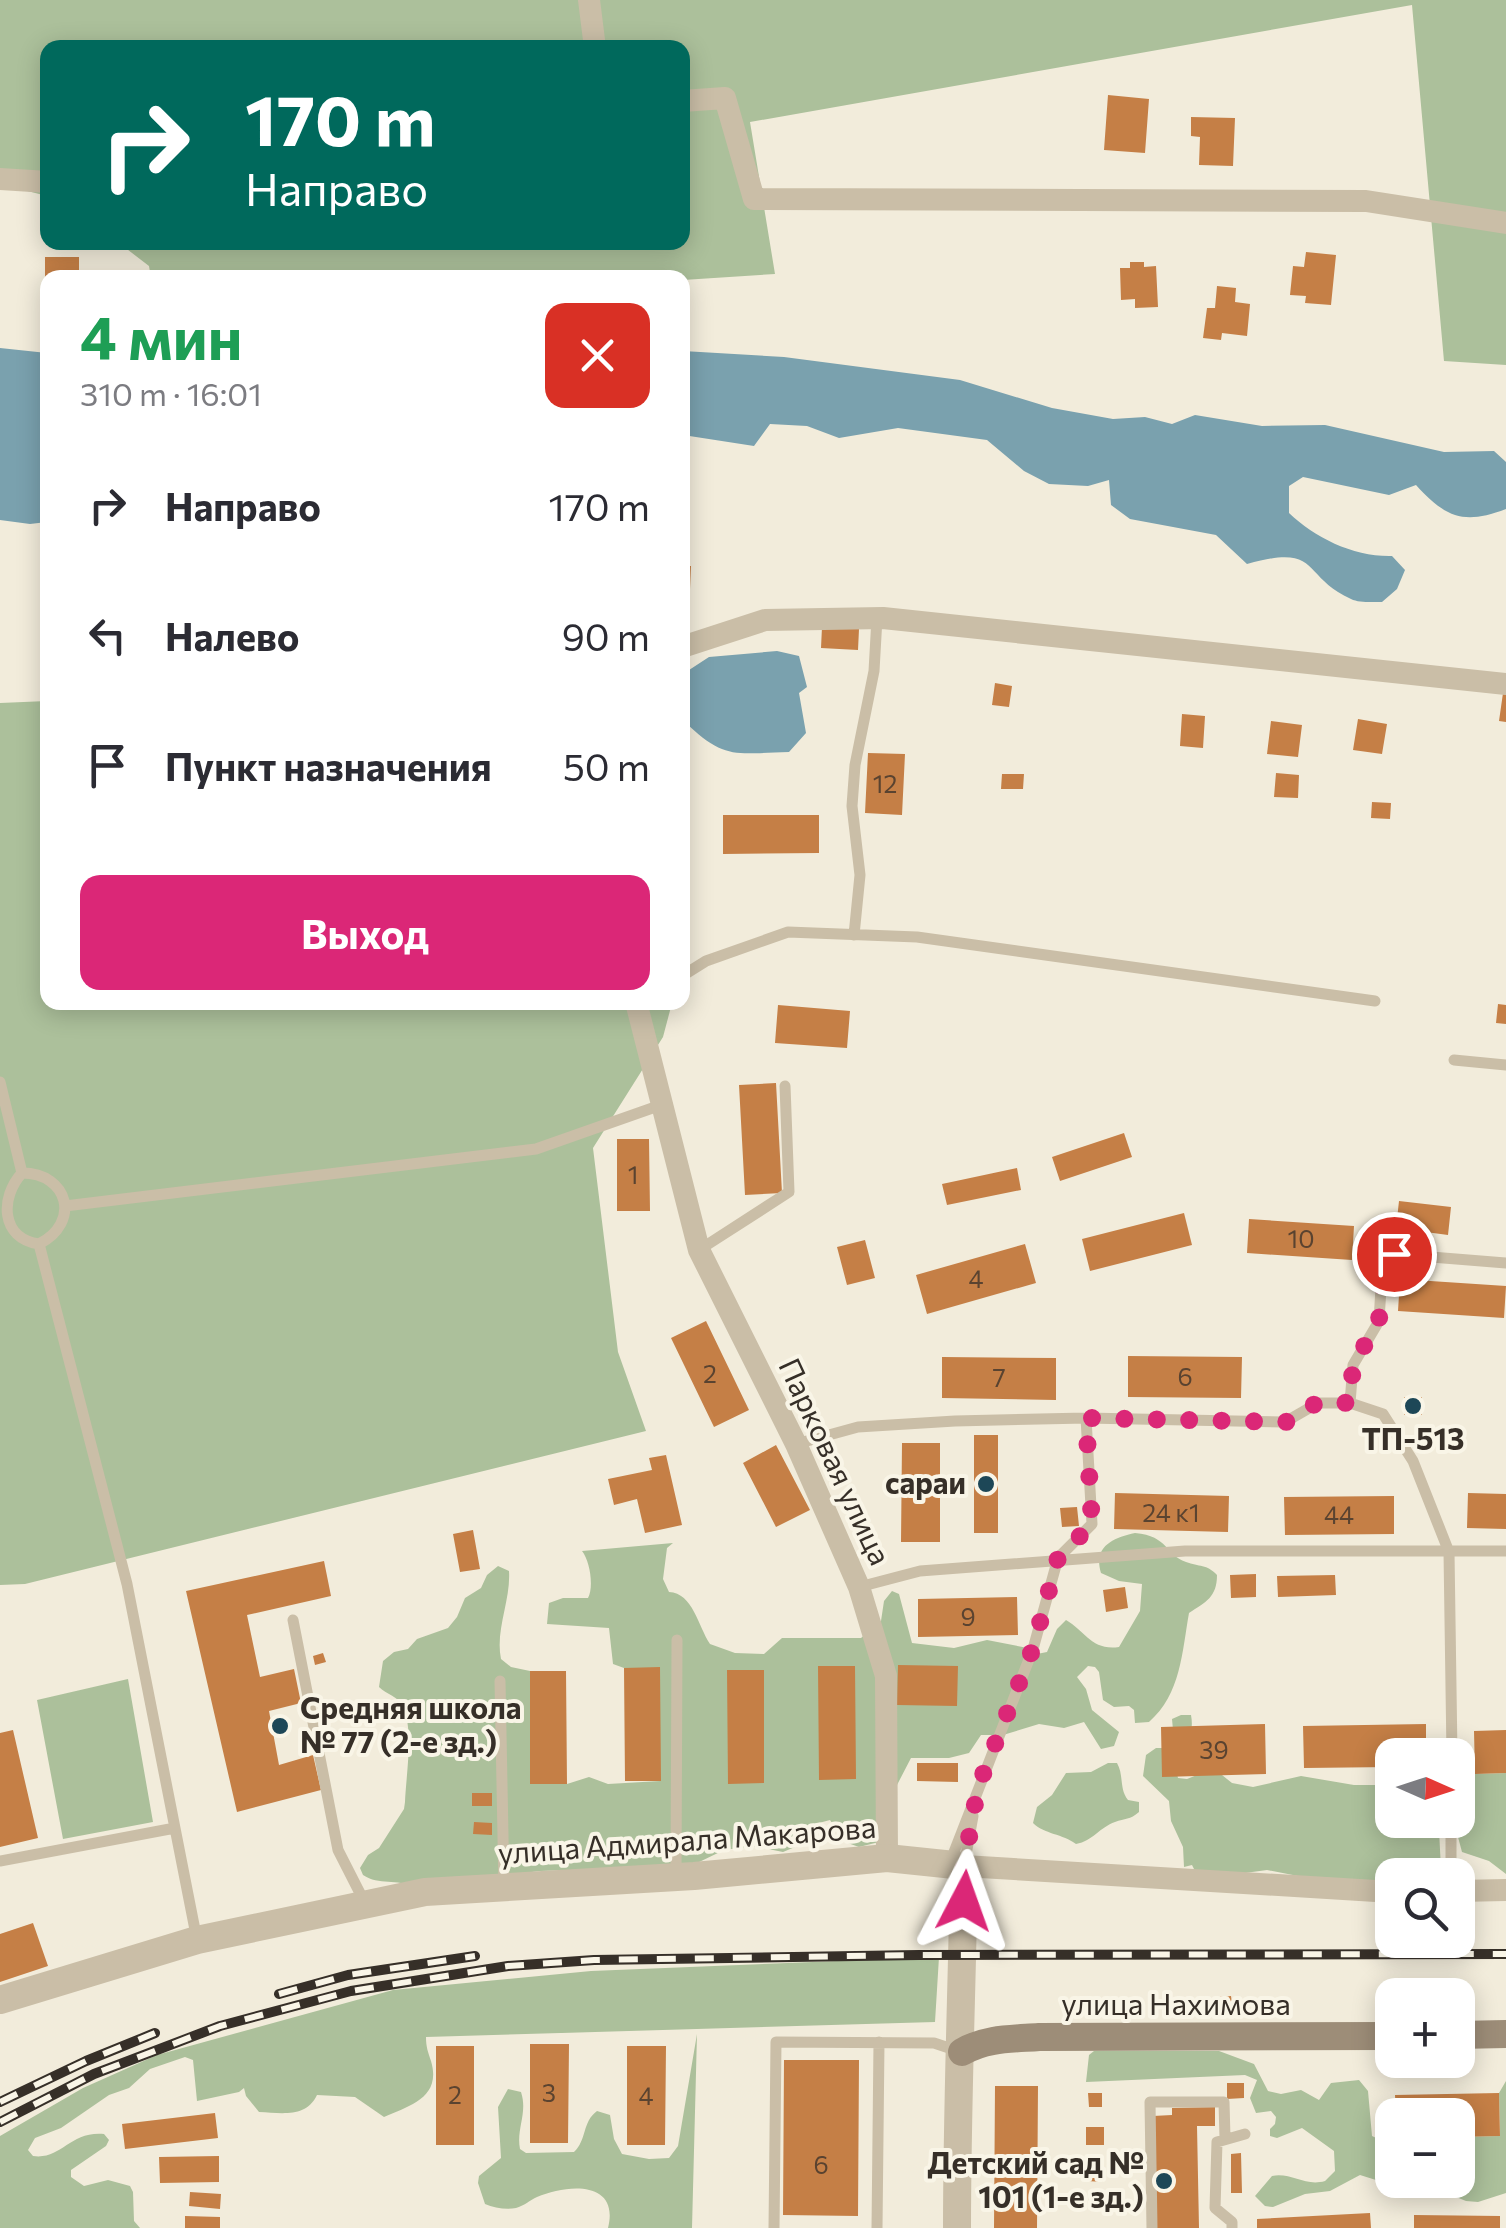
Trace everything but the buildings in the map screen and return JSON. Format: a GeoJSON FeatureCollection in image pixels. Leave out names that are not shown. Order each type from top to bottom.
{"type":"FeatureCollection","features":[{"type":"Feature","properties":{"kind":"main road"},"geometry":{"type":"LineString","coordinates":[[1475,2035],[1506,2034]]}},
{"type":"Feature","properties":{"kind":"main road","name":"улица Нахимова"},"geometry":{"type":"LineString","coordinates":[[962,2052],[996,2040],[1024,2038],[1375,2036]]}},
{"type":"Feature","properties":{"kind":"street"},"geometry":{"type":"LineString","coordinates":[[589,0],[594,40]]}},
{"type":"Feature","properties":{"kind":"street"},"geometry":{"type":"LineString","coordinates":[[690,100],[725,98],[754,198],[1366,201],[1506,223]]}},
{"type":"Feature","properties":{"kind":"street"},"geometry":{"type":"LineString","coordinates":[[0,179],[40,182]]}},
{"type":"Feature","properties":{"kind":"street"},"geometry":{"type":"LineString","coordinates":[[690,644],[765,620],[877,618],[1506,684]]}},
{"type":"Feature","properties":{"kind":"street","name":"Парковая улица"},"geometry":{"type":"LineString","coordinates":[[639,1010],[700,1250],[796,1444],[859,1587],[886,1676],[887,1858]]}},
{"type":"Feature","properties":{"kind":"street","name":"улица Адмирала Макарова"},"geometry":{"type":"LineString","coordinates":[[0,2000],[197,1940],[425,1892],[676,1877],[887,1858],[1375,1891]]}},
{"type":"Feature","properties":{"kind":"street"},"geometry":{"type":"LineString","coordinates":[[956,1865],[962,2052],[956,2089],[957,2228]]}},
{"type":"Feature","properties":{"kind":"street"},"geometry":{"type":"LineString","coordinates":[[1475,1891],[1506,1890]]}},
{"type":"Feature","properties":{"kind":"lane"},"geometry":{"type":"LineString","coordinates":[[854,935],[860,875],[852,806],[855,765],[874,671],[877,618]]}},
{"type":"Feature","properties":{"kind":"lane"},"geometry":{"type":"LineString","coordinates":[[690,971],[706,961],[788,932],[917,937],[1375,1002]]}},
{"type":"Feature","properties":{"kind":"lane"},"geometry":{"type":"LineString","coordinates":[[1454,1060],[1506,1065]]}},
{"type":"Feature","properties":{"kind":"lane"},"geometry":{"type":"LineString","coordinates":[[0,1082],[22,1173]]}},
{"type":"Feature","properties":{"kind":"lane"},"geometry":{"type":"LineString","coordinates":[[700,1250],[789,1192],[785,1086]]}},
{"type":"Feature","properties":{"kind":"lane"},"geometry":{"type":"LineString","coordinates":[[65,1206],[536,1149],[661,1106]]}},
{"type":"Feature","properties":{"kind":"lane"},"geometry":{"type":"LineString","coordinates":[[22,1173],[35,1173],[56,1184],[65,1206],[58,1230],[39,1244],[16,1236],[2,1215],[5,1190],[22,1173]]}},
{"type":"Feature","properties":{"kind":"lane"},"geometry":{"type":"LineString","coordinates":[[39,1244],[127,1584],[197,1940]]}},
{"type":"Feature","properties":{"kind":"lane"},"geometry":{"type":"LineString","coordinates":[[1350,1403],[1353,1365],[1379,1321],[1382,1272],[1394,1254],[1506,1262]]}},
{"type":"Feature","properties":{"kind":"lane"},"geometry":{"type":"LineString","coordinates":[[796,1444],[858,1427],[1086,1418],[1286,1422],[1318,1402],[1350,1403],[1383,1414],[1413,1461],[1450,1552],[1452,1738]]}},
{"type":"Feature","properties":{"kind":"lane"},"geometry":{"type":"LineString","coordinates":[[956,1865],[978,1787],[1033,1648],[1058,1558],[1092,1524],[1086,1418]]}},
{"type":"Feature","properties":{"kind":"lane"},"geometry":{"type":"LineString","coordinates":[[859,1587],[920,1571],[1185,1550],[1506,1551]]}},
{"type":"Feature","properties":{"kind":"lane"},"geometry":{"type":"LineString","coordinates":[[293,1620],[338,1850],[366,1904]]}},
{"type":"Feature","properties":{"kind":"lane"},"geometry":{"type":"LineString","coordinates":[[676,1877],[677,1640]]}},
{"type":"Feature","properties":{"kind":"lane"},"geometry":{"type":"LineString","coordinates":[[500,1681],[504,1888]]}},
{"type":"Feature","properties":{"kind":"lane"},"geometry":{"type":"LineString","coordinates":[[0,1861],[175,1828]]}},
{"type":"Feature","properties":{"kind":"lane"},"geometry":{"type":"LineString","coordinates":[[774,2228],[776,2042],[934,2043],[962,2052]]}},
{"type":"Feature","properties":{"kind":"lane"},"geometry":{"type":"LineString","coordinates":[[877,2228],[880,2042]]}},
{"type":"Feature","properties":{"kind":"lane"},"geometry":{"type":"LineString","coordinates":[[1152,2228],[1150,2102],[1224,2102],[1225,2138]]}},
{"type":"Feature","properties":{"kind":"lane"},"geometry":{"type":"LineString","coordinates":[[1232,2228],[1232,2222],[1215,2208],[1217,2142],[1245,2134]]}},
{"type":"Feature","properties":{"kind":"green space"},"geometry":{"type":"Polygon","coordinates":[[[0,0],[1506,0],[1506,365],[1444,361],[1412,5],[750,122],[775,274],[690,280],[690,270],[150,270],[128,250],[690,250],[690,40],[40,40],[40,194],[0,184],[0,0]]]}},
{"type":"Feature","properties":{"kind":"green space"},"geometry":{"type":"Polygon","coordinates":[[[40,701],[40,1010],[670,1010],[663,1037],[593,1148],[618,1352],[646,1431],[25,1584],[0,1585],[0,703],[40,701]]]}},
{"type":"Feature","properties":{"kind":"green space"},"geometry":{"type":"Polygon","coordinates":[[[1135,1533],[1154,1538],[1179,1559],[1217,1575],[1209,1598],[1189,1613],[1174,1685],[1149,1722],[1135,1723],[1134,1710],[1129,1706],[1114,1707],[1103,1700],[1095,1667],[1088,1666],[1077,1677],[1086,1689],[1092,1710],[1119,1732],[1114,1746],[1101,1749],[1084,1722],[1064,1728],[1039,1724],[1003,1735],[981,1735],[969,1753],[949,1758],[911,1758],[897,1785],[879,1842],[859,1847],[845,1842],[830,1820],[815,1824],[795,1847],[783,1852],[753,1846],[724,1850],[691,1866],[540,1871],[414,1887],[363,1875],[360,1868],[368,1855],[379,1848],[405,1802],[408,1728],[401,1703],[379,1687],[383,1661],[394,1652],[408,1649],[417,1639],[448,1628],[465,1598],[481,1588],[487,1575],[498,1566],[509,1571],[501,1659],[511,1667],[530,1671],[530,1784],[567,1784],[589,1777],[608,1784],[660,1781],[660,1668],[624,1668],[613,1664],[609,1628],[547,1624],[549,1603],[563,1598],[588,1598],[590,1574],[582,1551],[673,1543],[667,1548],[663,1579],[669,1592],[689,1604],[710,1644],[735,1653],[764,1654],[782,1638],[861,1638],[881,1621],[884,1601],[892,1591],[899,1594],[912,1643],[954,1648],[987,1640],[1033,1649],[1037,1654],[1047,1652],[1057,1629],[1066,1620],[1095,1643],[1119,1647],[1140,1611],[1142,1584],[1119,1581],[1101,1573],[1100,1556],[1112,1541],[1135,1533]]]}},
{"type":"Feature","properties":{"kind":"green space"},"geometry":{"type":"Polygon","coordinates":[[[128,1679],[153,1822],[63,1839],[37,1700],[128,1679]]]}},
{"type":"Feature","properties":{"kind":"green space"},"geometry":{"type":"Polygon","coordinates":[[[1191,1715],[1192,1723],[1176,1770],[1178,1778],[1217,1771],[1232,1783],[1253,1787],[1301,1776],[1375,1785],[1375,1838],[1439,1838],[1440,1858],[1375,1858],[1375,1881],[1303,1877],[1267,1870],[1230,1875],[1196,1873],[1192,1865],[1184,1867],[1183,1847],[1171,1821],[1169,1801],[1143,1776],[1146,1755],[1174,1741],[1172,1719],[1191,1715]]]}},
{"type":"Feature","properties":{"kind":"green space"},"geometry":{"type":"Polygon","coordinates":[[[1117,1763],[1125,1796],[1139,1802],[1139,1812],[1076,1844],[1033,1823],[1037,1807],[1052,1795],[1066,1773],[1091,1772],[1117,1763]]]}},
{"type":"Feature","properties":{"kind":"green space"},"geometry":{"type":"Polygon","coordinates":[[[1506,1773],[1506,1874],[1489,1861],[1462,1852],[1458,1838],[1475,1838],[1475,1774],[1506,1773]]]}},
{"type":"Feature","properties":{"kind":"green space"},"geometry":{"type":"Polygon","coordinates":[[[939,1957],[935,2022],[426,2037],[433,2074],[428,2092],[413,2104],[384,2117],[355,2097],[317,2095],[307,2108],[285,2113],[259,2112],[244,2088],[197,2101],[193,2060],[185,2057],[150,2069],[129,2088],[109,2095],[61,2128],[35,2138],[28,2150],[33,2156],[43,2156],[82,2137],[104,2134],[109,2140],[106,2146],[71,2170],[71,2177],[84,2186],[108,2180],[130,2186],[134,2221],[140,2228],[0,2228],[0,2136],[83,2088],[157,2055],[393,1990],[591,1971],[939,1957]]]}},
{"type":"Feature","properties":{"kind":"green space"},"geometry":{"type":"Polygon","coordinates":[[[697,2034],[692,2228],[608,2228],[610,2212],[606,2201],[599,2194],[576,2188],[549,2193],[512,2209],[485,2204],[479,2176],[501,2158],[498,2107],[508,2089],[521,2092],[519,2142],[526,2153],[574,2152],[597,2111],[610,2115],[614,2139],[622,2154],[669,2158],[678,2146],[697,2034]]]}},
{"type":"Feature","properties":{"kind":"green space"},"geometry":{"type":"Polygon","coordinates":[[[1094,2051],[1219,2051],[1254,2064],[1268,2091],[1281,2094],[1301,2090],[1319,2100],[1331,2083],[1359,2080],[1368,2091],[1375,2137],[1375,2180],[1360,2175],[1330,2191],[1265,2206],[1255,2196],[1272,2176],[1325,2181],[1335,2171],[1334,2151],[1302,2128],[1277,2138],[1270,2136],[1276,2117],[1271,2111],[1256,2113],[1250,2098],[1257,2080],[1245,2075],[1086,2082],[1089,2055],[1094,2051]]]}},
{"type":"Feature","properties":{"kind":"green space"},"geometry":{"type":"Polygon","coordinates":[[[1506,2081],[1506,2193],[1478,2202],[1458,2198],[1475,2198],[1475,2137],[1500,2136],[1499,2093],[1506,2081]]]}},
{"type":"Feature","properties":{"kind":"water"},"geometry":{"type":"Polygon","coordinates":[[[0,348],[40,352],[40,523],[0,520],[0,348]]]}},
{"type":"Feature","properties":{"kind":"water"},"geometry":{"type":"Polygon","coordinates":[[[690,351],[784,357],[960,380],[1052,408],[1113,419],[1145,417],[1172,424],[1195,415],[1262,426],[1325,425],[1444,452],[1494,451],[1506,462],[1506,509],[1467,517],[1437,505],[1416,485],[1389,495],[1303,477],[1289,486],[1289,513],[1336,544],[1392,556],[1405,570],[1397,589],[1382,602],[1358,601],[1335,590],[1299,560],[1288,557],[1247,564],[1216,535],[1130,519],[1111,505],[1109,480],[1088,486],[1049,484],[1024,471],[987,440],[898,428],[839,438],[807,426],[770,424],[754,446],[690,436],[690,351]]]}},
{"type":"Feature","properties":{"kind":"water"},"geometry":{"type":"Polygon","coordinates":[[[777,651],[799,656],[807,687],[799,693],[806,733],[789,752],[732,752],[710,743],[690,727],[690,669],[709,657],[777,651]]]}},
{"type":"Feature","properties":{"kind":"railway"},"geometry":{"type":"LineString","coordinates":[[0,2122],[94,2074],[220,2026],[351,1991],[508,1966],[594,1960],[919,1955],[1506,1954]]}},
{"type":"Feature","properties":{"kind":"railway"},"geometry":{"type":"LineString","coordinates":[[279,1994],[348,1975],[475,1956]]}},
{"type":"Feature","properties":{"kind":"railway"},"geometry":{"type":"LineString","coordinates":[[0,2102],[155,2033]]}},
{"type":"Feature","properties":{"kind":"place","name":"ТП-513"},"geometry":{"type":"Point","coordinates":[1413,1406]}},
{"type":"Feature","properties":{"kind":"place","name":"сараи"},"geometry":{"type":"Point","coordinates":[986,1484]}},
{"type":"Feature","properties":{"kind":"place","name":"Средняя школа № 77 (2-е зд.)"},"geometry":{"type":"Point","coordinates":[280,1726]}},
{"type":"Feature","properties":{"kind":"place","name":"Детский сад № 101 (1-е зд.)"},"geometry":{"type":"Point","coordinates":[1164,2181]}},
{"type":"Feature","properties":{"kind":"route"},"geometry":{"type":"LineString","coordinates":[[964,1901],[964,1866],[978,1787],[1033,1648],[1058,1558],[1092,1524],[1086,1418],[1286,1422],[1318,1402],[1350,1403],[1353,1365],[1379,1321],[1382,1272],[1394,1254]]}}]}
